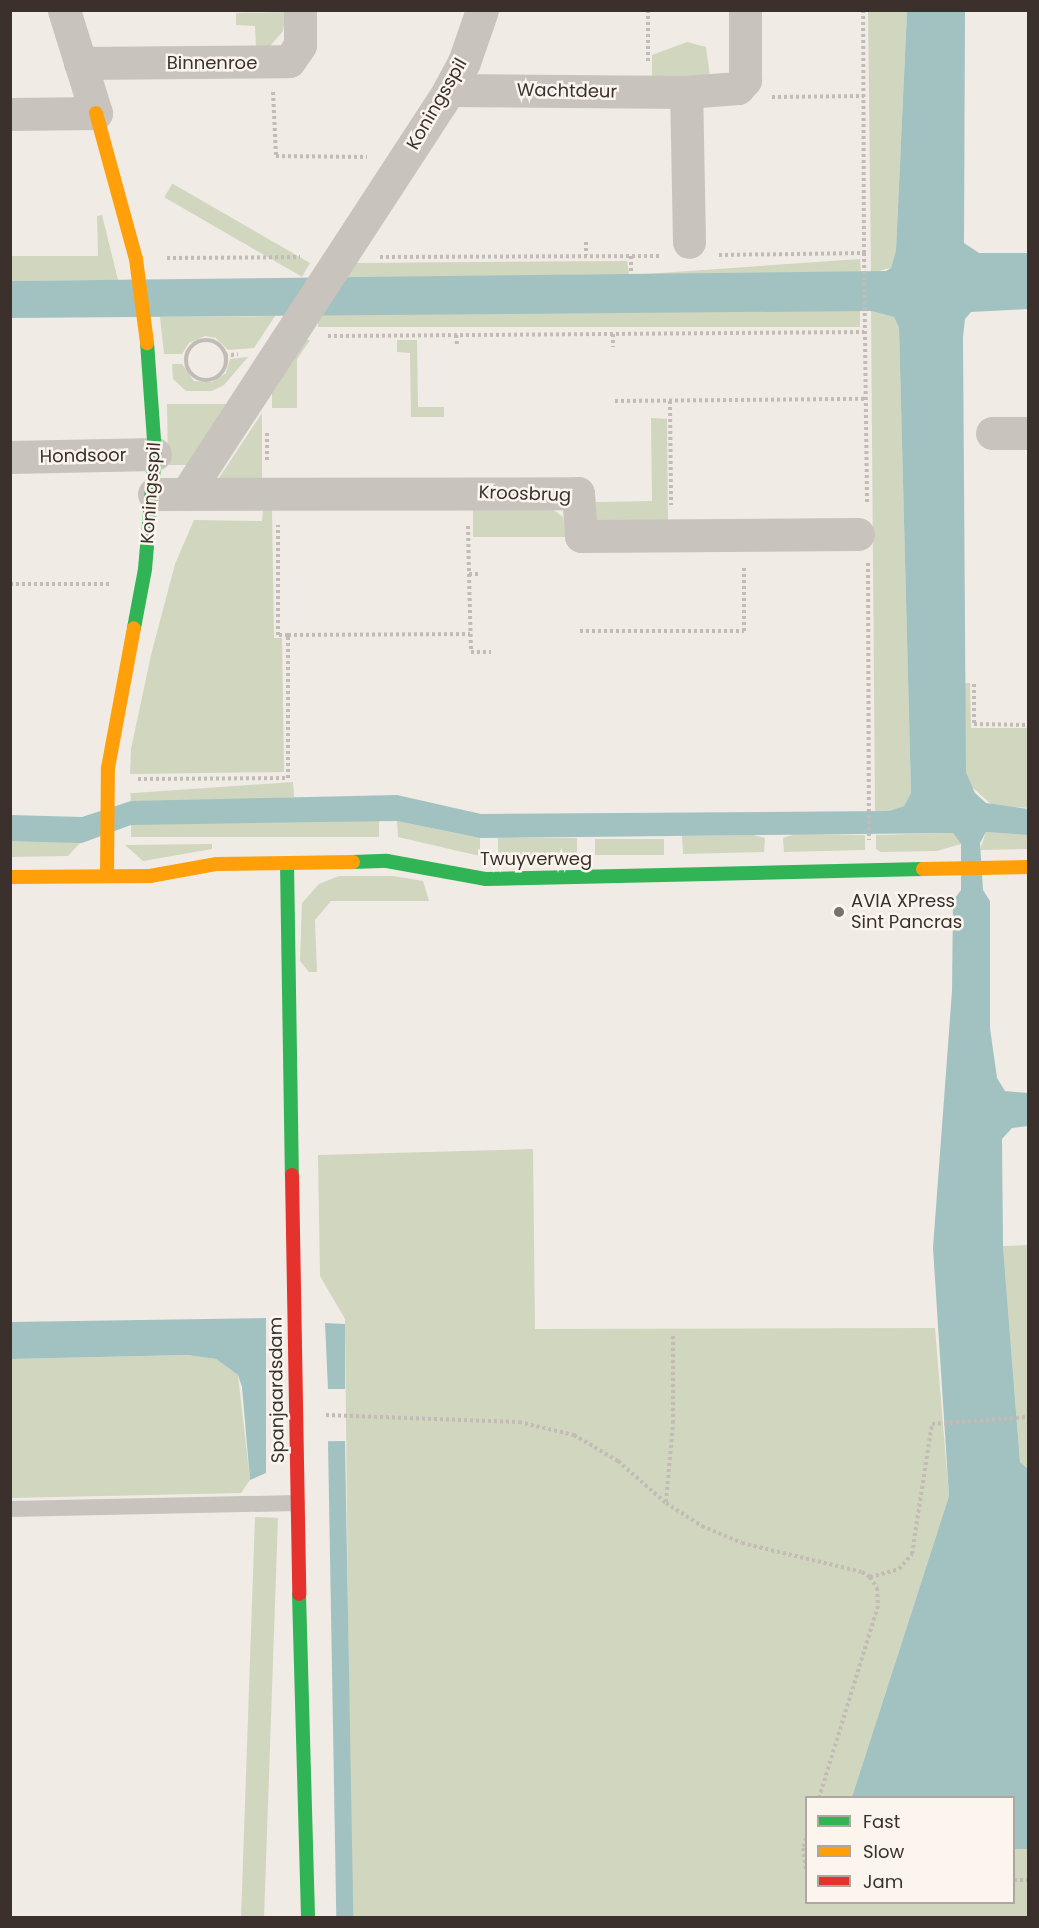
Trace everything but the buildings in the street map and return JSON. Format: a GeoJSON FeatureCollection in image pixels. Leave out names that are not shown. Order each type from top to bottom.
{"type":"FeatureCollection","features":[{"type":"Feature","properties":{"kind":"street"},"geometry":{"type":"LineString","coordinates":[[10,114],[96,114],[64,10]]}},
{"type":"Feature","properties":{"kind":"street","name":"Binnenroe"},"geometry":{"type":"LineString","coordinates":[[80,63],[272,64],[289,61],[297,53],[300,10]]}},
{"type":"Feature","properties":{"kind":"street","name":"Koningsspil"},"geometry":{"type":"LineString","coordinates":[[186,494],[449,90],[464,62],[482,10]]}},
{"type":"Feature","properties":{"kind":"street"},"geometry":{"type":"LineString","coordinates":[[742,84],[745,80],[745,10]]}},
{"type":"Feature","properties":{"kind":"street","name":"Wachtdeur"},"geometry":{"type":"LineString","coordinates":[[449,90],[686,92],[742,84]]}},
{"type":"Feature","properties":{"kind":"street"},"geometry":{"type":"LineString","coordinates":[[686,92],[689,251]]}},
{"type":"Feature","properties":{"kind":"street","name":"Koningsspil"},"geometry":{"type":"LineString","coordinates":[[96,114],[137,262],[146,331],[155,454],[154,494],[142,584],[108,780],[107,876]]}},
{"type":"Feature","properties":{"kind":"street"},"geometry":{"type":"LineString","coordinates":[[992,433],[1029,433]]}},
{"type":"Feature","properties":{"kind":"street","name":"Hondsoor"},"geometry":{"type":"LineString","coordinates":[[10,458],[155,454]]}},
{"type":"Feature","properties":{"kind":"street","name":"Kroosbrug"},"geometry":{"type":"LineString","coordinates":[[154,494],[578,493],[581,536],[858,534]]}},
{"type":"Feature","properties":{"kind":"street","name":"Twuyverweg"},"geometry":{"type":"LineString","coordinates":[[10,877],[162,875],[217,864],[387,861],[486,879],[1029,867]]}},
{"type":"Feature","properties":{"kind":"street","name":"Spanjaardsdam"},"geometry":{"type":"LineString","coordinates":[[287,862],[295,1414],[308,1917]]}},
{"type":"Feature","properties":{"kind":"lane"},"geometry":{"type":"LineString","coordinates":[[10,1509],[297,1503]]}},
{"type":"Feature","properties":{"kind":"path"},"geometry":{"type":"LineString","coordinates":[[648,10],[648,92]]}},
{"type":"Feature","properties":{"kind":"path"},"geometry":{"type":"LineString","coordinates":[[289,333],[456,335],[864,330],[863,10]]}},
{"type":"Feature","properties":{"kind":"path"},"geometry":{"type":"LineString","coordinates":[[272,64],[276,156],[406,157]]}},
{"type":"Feature","properties":{"kind":"path"},"geometry":{"type":"LineString","coordinates":[[742,84],[757,97],[864,96]]}},
{"type":"Feature","properties":{"kind":"path"},"geometry":{"type":"LineString","coordinates":[[586,242],[586,255]]}},
{"type":"Feature","properties":{"kind":"path"},"geometry":{"type":"LineString","coordinates":[[137,262],[631,256],[689,251],[864,255]]}},
{"type":"Feature","properties":{"kind":"path"},"geometry":{"type":"LineString","coordinates":[[631,256],[631,273]]}},
{"type":"Feature","properties":{"kind":"path"},"geometry":{"type":"LineString","coordinates":[[613,333],[613,347]]}},
{"type":"Feature","properties":{"kind":"path"},"geometry":{"type":"LineString","coordinates":[[456,335],[457,344]]}},
{"type":"Feature","properties":{"kind":"path"},"geometry":{"type":"LineString","coordinates":[[213,341],[222,349],[225,362],[220,374],[202,379],[190,373],[186,354],[194,344],[213,341]]}},
{"type":"Feature","properties":{"kind":"path"},"geometry":{"type":"LineString","coordinates":[[615,401],[866,399]]}},
{"type":"Feature","properties":{"kind":"path"},"geometry":{"type":"LineString","coordinates":[[670,400],[671,535]]}},
{"type":"Feature","properties":{"kind":"path"},"geometry":{"type":"LineString","coordinates":[[468,493],[471,652],[491,652]]}},
{"type":"Feature","properties":{"kind":"path"},"geometry":{"type":"LineString","coordinates":[[277,494],[278,635],[470,634]]}},
{"type":"Feature","properties":{"kind":"path"},"geometry":{"type":"LineString","coordinates":[[580,631],[744,631],[743,535]]}},
{"type":"Feature","properties":{"kind":"path"},"geometry":{"type":"LineString","coordinates":[[469,574],[480,574]]}},
{"type":"Feature","properties":{"kind":"path"},"geometry":{"type":"LineString","coordinates":[[10,584],[142,584]]}},
{"type":"Feature","properties":{"kind":"path"},"geometry":{"type":"LineString","coordinates":[[108,780],[288,778],[288,635]]}},
{"type":"Feature","properties":{"kind":"path"},"geometry":{"type":"LineString","coordinates":[[974,684],[974,724],[1029,725]]}},
{"type":"Feature","properties":{"kind":"path"},"geometry":{"type":"LineString","coordinates":[[869,843],[870,798]]}},
{"type":"Feature","properties":{"kind":"path"},"geometry":{"type":"LineString","coordinates":[[666,1503],[673,1423],[673,1336]]}},
{"type":"Feature","properties":{"kind":"path"},"geometry":{"type":"LineString","coordinates":[[295,1414],[460,1417],[519,1422],[574,1435],[618,1461],[666,1503],[702,1526],[742,1543],[862,1572],[870,1577],[877,1588],[878,1606],[819,1796]]}},
{"type":"Feature","properties":{"kind":"path"},"geometry":{"type":"LineString","coordinates":[[870,1577],[899,1569],[912,1554],[921,1512],[932,1424],[1027,1416]]}},
{"type":"Feature","properties":{"kind":"path"},"geometry":{"type":"LineString","coordinates":[[805,1843],[803,1848],[805,1859]]}},
{"type":"Feature","properties":{"kind":"green space"},"geometry":{"type":"Polygon","coordinates":[[[868,11],[907,11],[896,250],[891,268],[871,273],[868,11]]]}},
{"type":"Feature","properties":{"kind":"green space"},"geometry":{"type":"Polygon","coordinates":[[[286,12],[283,31],[270,46],[256,47],[255,26],[236,25],[236,13],[286,12]]]}},
{"type":"Feature","properties":{"kind":"green space"},"geometry":{"type":"Polygon","coordinates":[[[687,42],[706,47],[710,76],[652,76],[652,55],[687,42]]]}},
{"type":"Feature","properties":{"kind":"green space"},"geometry":{"type":"Polygon","coordinates":[[[172,184],[310,263],[302,277],[164,197],[172,184]]]}},
{"type":"Feature","properties":{"kind":"green space"},"geometry":{"type":"Polygon","coordinates":[[[102,215],[118,280],[11,281],[10,256],[98,256],[97,216],[102,215]]]}},
{"type":"Feature","properties":{"kind":"green space"},"geometry":{"type":"Polygon","coordinates":[[[860,259],[861,273],[637,289],[636,275],[860,259]]]}},
{"type":"Feature","properties":{"kind":"green space"},"geometry":{"type":"Polygon","coordinates":[[[627,261],[629,274],[343,278],[353,263],[627,261]]]}},
{"type":"Feature","properties":{"kind":"green space"},"geometry":{"type":"Polygon","coordinates":[[[318,311],[860,311],[860,327],[318,327],[318,311]]]}},
{"type":"Feature","properties":{"kind":"green space"},"geometry":{"type":"Polygon","coordinates":[[[871,311],[894,317],[899,328],[911,793],[904,806],[889,811],[875,811],[871,311]]]}},
{"type":"Feature","properties":{"kind":"green space"},"geometry":{"type":"Polygon","coordinates":[[[275,316],[254,348],[228,350],[216,338],[205,336],[189,343],[182,354],[164,354],[160,317],[275,316]]]}},
{"type":"Feature","properties":{"kind":"green space"},"geometry":{"type":"Polygon","coordinates":[[[301,340],[310,340],[297,359],[297,408],[272,408],[272,384],[301,340]]]}},
{"type":"Feature","properties":{"kind":"green space"},"geometry":{"type":"Polygon","coordinates":[[[397,340],[417,340],[418,407],[444,407],[444,417],[411,417],[410,353],[397,352],[397,340]]]}},
{"type":"Feature","properties":{"kind":"green space"},"geometry":{"type":"Polygon","coordinates":[[[248,357],[224,385],[212,391],[186,391],[173,379],[172,364],[182,364],[194,381],[212,382],[226,373],[230,359],[248,357]]]}},
{"type":"Feature","properties":{"kind":"green space"},"geometry":{"type":"Polygon","coordinates":[[[167,404],[231,404],[190,465],[168,465],[167,404]]]}},
{"type":"Feature","properties":{"kind":"green space"},"geometry":{"type":"Polygon","coordinates":[[[262,413],[262,481],[217,481],[262,413]]]}},
{"type":"Feature","properties":{"kind":"green space"},"geometry":{"type":"Polygon","coordinates":[[[651,418],[667,419],[668,527],[595,520],[591,504],[596,502],[652,501],[651,418]]]}},
{"type":"Feature","properties":{"kind":"green space"},"geometry":{"type":"Polygon","coordinates":[[[473,507],[551,508],[563,517],[566,537],[473,537],[473,507]]]}},
{"type":"Feature","properties":{"kind":"green space"},"geometry":{"type":"Polygon","coordinates":[[[263,509],[272,509],[274,638],[282,638],[284,772],[130,774],[131,749],[151,655],[175,564],[194,520],[262,521],[263,509]]]}},
{"type":"Feature","properties":{"kind":"green space"},"geometry":{"type":"Polygon","coordinates":[[[964,683],[970,683],[971,728],[1028,728],[1028,808],[992,805],[972,787],[966,772],[964,683]]]}},
{"type":"Feature","properties":{"kind":"green space"},"geometry":{"type":"Polygon","coordinates":[[[293,782],[294,797],[131,808],[130,793],[293,782]]]}},
{"type":"Feature","properties":{"kind":"green space"},"geometry":{"type":"Polygon","coordinates":[[[131,821],[379,821],[379,837],[131,837],[131,821]]]}},
{"type":"Feature","properties":{"kind":"green space"},"geometry":{"type":"Polygon","coordinates":[[[397,821],[480,838],[480,856],[398,837],[397,821]]]}},
{"type":"Feature","properties":{"kind":"green space"},"geometry":{"type":"Polygon","coordinates":[[[986,832],[1028,835],[1028,849],[980,850],[986,832]]]}},
{"type":"Feature","properties":{"kind":"green space"},"geometry":{"type":"Polygon","coordinates":[[[953,833],[961,844],[937,851],[881,852],[876,849],[876,835],[953,833]]]}},
{"type":"Feature","properties":{"kind":"green space"},"geometry":{"type":"Polygon","coordinates":[[[795,834],[865,835],[865,850],[784,852],[783,838],[795,834]]]}},
{"type":"Feature","properties":{"kind":"green space"},"geometry":{"type":"Polygon","coordinates":[[[753,835],[765,838],[764,852],[683,854],[682,836],[753,835]]]}},
{"type":"Feature","properties":{"kind":"green space"},"geometry":{"type":"Polygon","coordinates":[[[498,838],[577,838],[577,857],[498,857],[498,838]]]}},
{"type":"Feature","properties":{"kind":"green space"},"geometry":{"type":"Polygon","coordinates":[[[595,839],[664,839],[664,855],[595,855],[595,839]]]}},
{"type":"Feature","properties":{"kind":"green space"},"geometry":{"type":"Polygon","coordinates":[[[10,841],[81,842],[68,856],[11,857],[10,841]]]}},
{"type":"Feature","properties":{"kind":"green space"},"geometry":{"type":"Polygon","coordinates":[[[212,844],[212,849],[143,861],[125,845],[212,844]]]}},
{"type":"Feature","properties":{"kind":"green space"},"geometry":{"type":"Polygon","coordinates":[[[339,876],[393,876],[423,881],[429,901],[331,901],[315,920],[317,972],[309,972],[300,961],[302,903],[319,884],[339,876]]]}},
{"type":"Feature","properties":{"kind":"green space"},"geometry":{"type":"Polygon","coordinates":[[[533,1149],[535,1329],[935,1328],[949,1496],[852,1796],[805,1796],[805,1904],[1015,1904],[1015,1849],[1028,1849],[1028,1917],[351,1917],[345,1319],[320,1276],[318,1155],[533,1149]]]}},
{"type":"Feature","properties":{"kind":"green space"},"geometry":{"type":"Polygon","coordinates":[[[1028,1245],[1028,1469],[1020,1462],[1003,1246],[1028,1245]]]}},
{"type":"Feature","properties":{"kind":"green space"},"geometry":{"type":"Polygon","coordinates":[[[187,1355],[216,1359],[238,1375],[250,1480],[241,1493],[11,1498],[10,1359],[187,1355]]]}},
{"type":"Feature","properties":{"kind":"green space"},"geometry":{"type":"Polygon","coordinates":[[[255,1517],[278,1518],[264,1918],[241,1917],[255,1517]]]}},
{"type":"Feature","properties":{"kind":"water"},"geometry":{"type":"Polygon","coordinates":[[[907,11],[965,11],[964,243],[979,253],[1028,253],[1028,309],[971,312],[965,319],[963,337],[966,772],[975,793],[986,803],[1028,809],[1028,835],[986,832],[980,843],[983,890],[990,901],[990,1028],[997,1078],[1005,1091],[1028,1093],[1028,1126],[1012,1128],[1002,1139],[1003,1246],[1020,1462],[1028,1469],[1028,1849],[1015,1849],[1015,1796],[852,1796],[949,1496],[933,1248],[952,991],[953,901],[961,890],[961,844],[953,833],[480,838],[397,821],[131,825],[82,843],[11,841],[10,815],[82,817],[131,801],[397,795],[481,814],[889,811],[904,806],[911,793],[899,328],[894,317],[871,311],[11,318],[11,281],[886,271],[891,268],[896,250],[907,11]]]}},
{"type":"Feature","properties":{"kind":"water"},"geometry":{"type":"Polygon","coordinates":[[[266,1318],[266,1473],[250,1480],[242,1387],[238,1375],[216,1359],[187,1355],[11,1359],[11,1322],[266,1318]]]}},
{"type":"Feature","properties":{"kind":"water"},"geometry":{"type":"Polygon","coordinates":[[[325,1323],[345,1324],[345,1389],[328,1389],[325,1323]]]}},
{"type":"Feature","properties":{"kind":"water"},"geometry":{"type":"Polygon","coordinates":[[[328,1441],[345,1441],[353,1917],[336,1917],[328,1441]]]}},
{"type":"Feature","properties":{"kind":"traffic: fast"},"geometry":{"type":"LineString","coordinates":[[134,628],[145,569],[155,454],[147,343]]}},
{"type":"Feature","properties":{"kind":"traffic: fast"},"geometry":{"type":"LineString","coordinates":[[353,862],[387,861],[486,879],[923,869]]}},
{"type":"Feature","properties":{"kind":"traffic: fast"},"geometry":{"type":"LineString","coordinates":[[287,863],[292,1175]]}},
{"type":"Feature","properties":{"kind":"traffic: fast"},"geometry":{"type":"LineString","coordinates":[[299,1594],[308,1918]]}},
{"type":"Feature","properties":{"kind":"traffic: slow"},"geometry":{"type":"LineString","coordinates":[[96,113],[136,259],[147,343]]}},
{"type":"Feature","properties":{"kind":"traffic: slow"},"geometry":{"type":"LineString","coordinates":[[107,876],[108,768],[134,628]]}},
{"type":"Feature","properties":{"kind":"traffic: slow"},"geometry":{"type":"LineString","coordinates":[[10,877],[150,876],[217,864],[353,862]]}},
{"type":"Feature","properties":{"kind":"traffic: slow"},"geometry":{"type":"LineString","coordinates":[[923,869],[1028,867]]}},
{"type":"Feature","properties":{"kind":"traffic: jam"},"geometry":{"type":"LineString","coordinates":[[292,1175],[299,1594]]}},
{"type":"Feature","properties":{"kind":"place","name":"AVIA XPress Sint Pancras"},"geometry":{"type":"Point","coordinates":[839,912]}}]}
